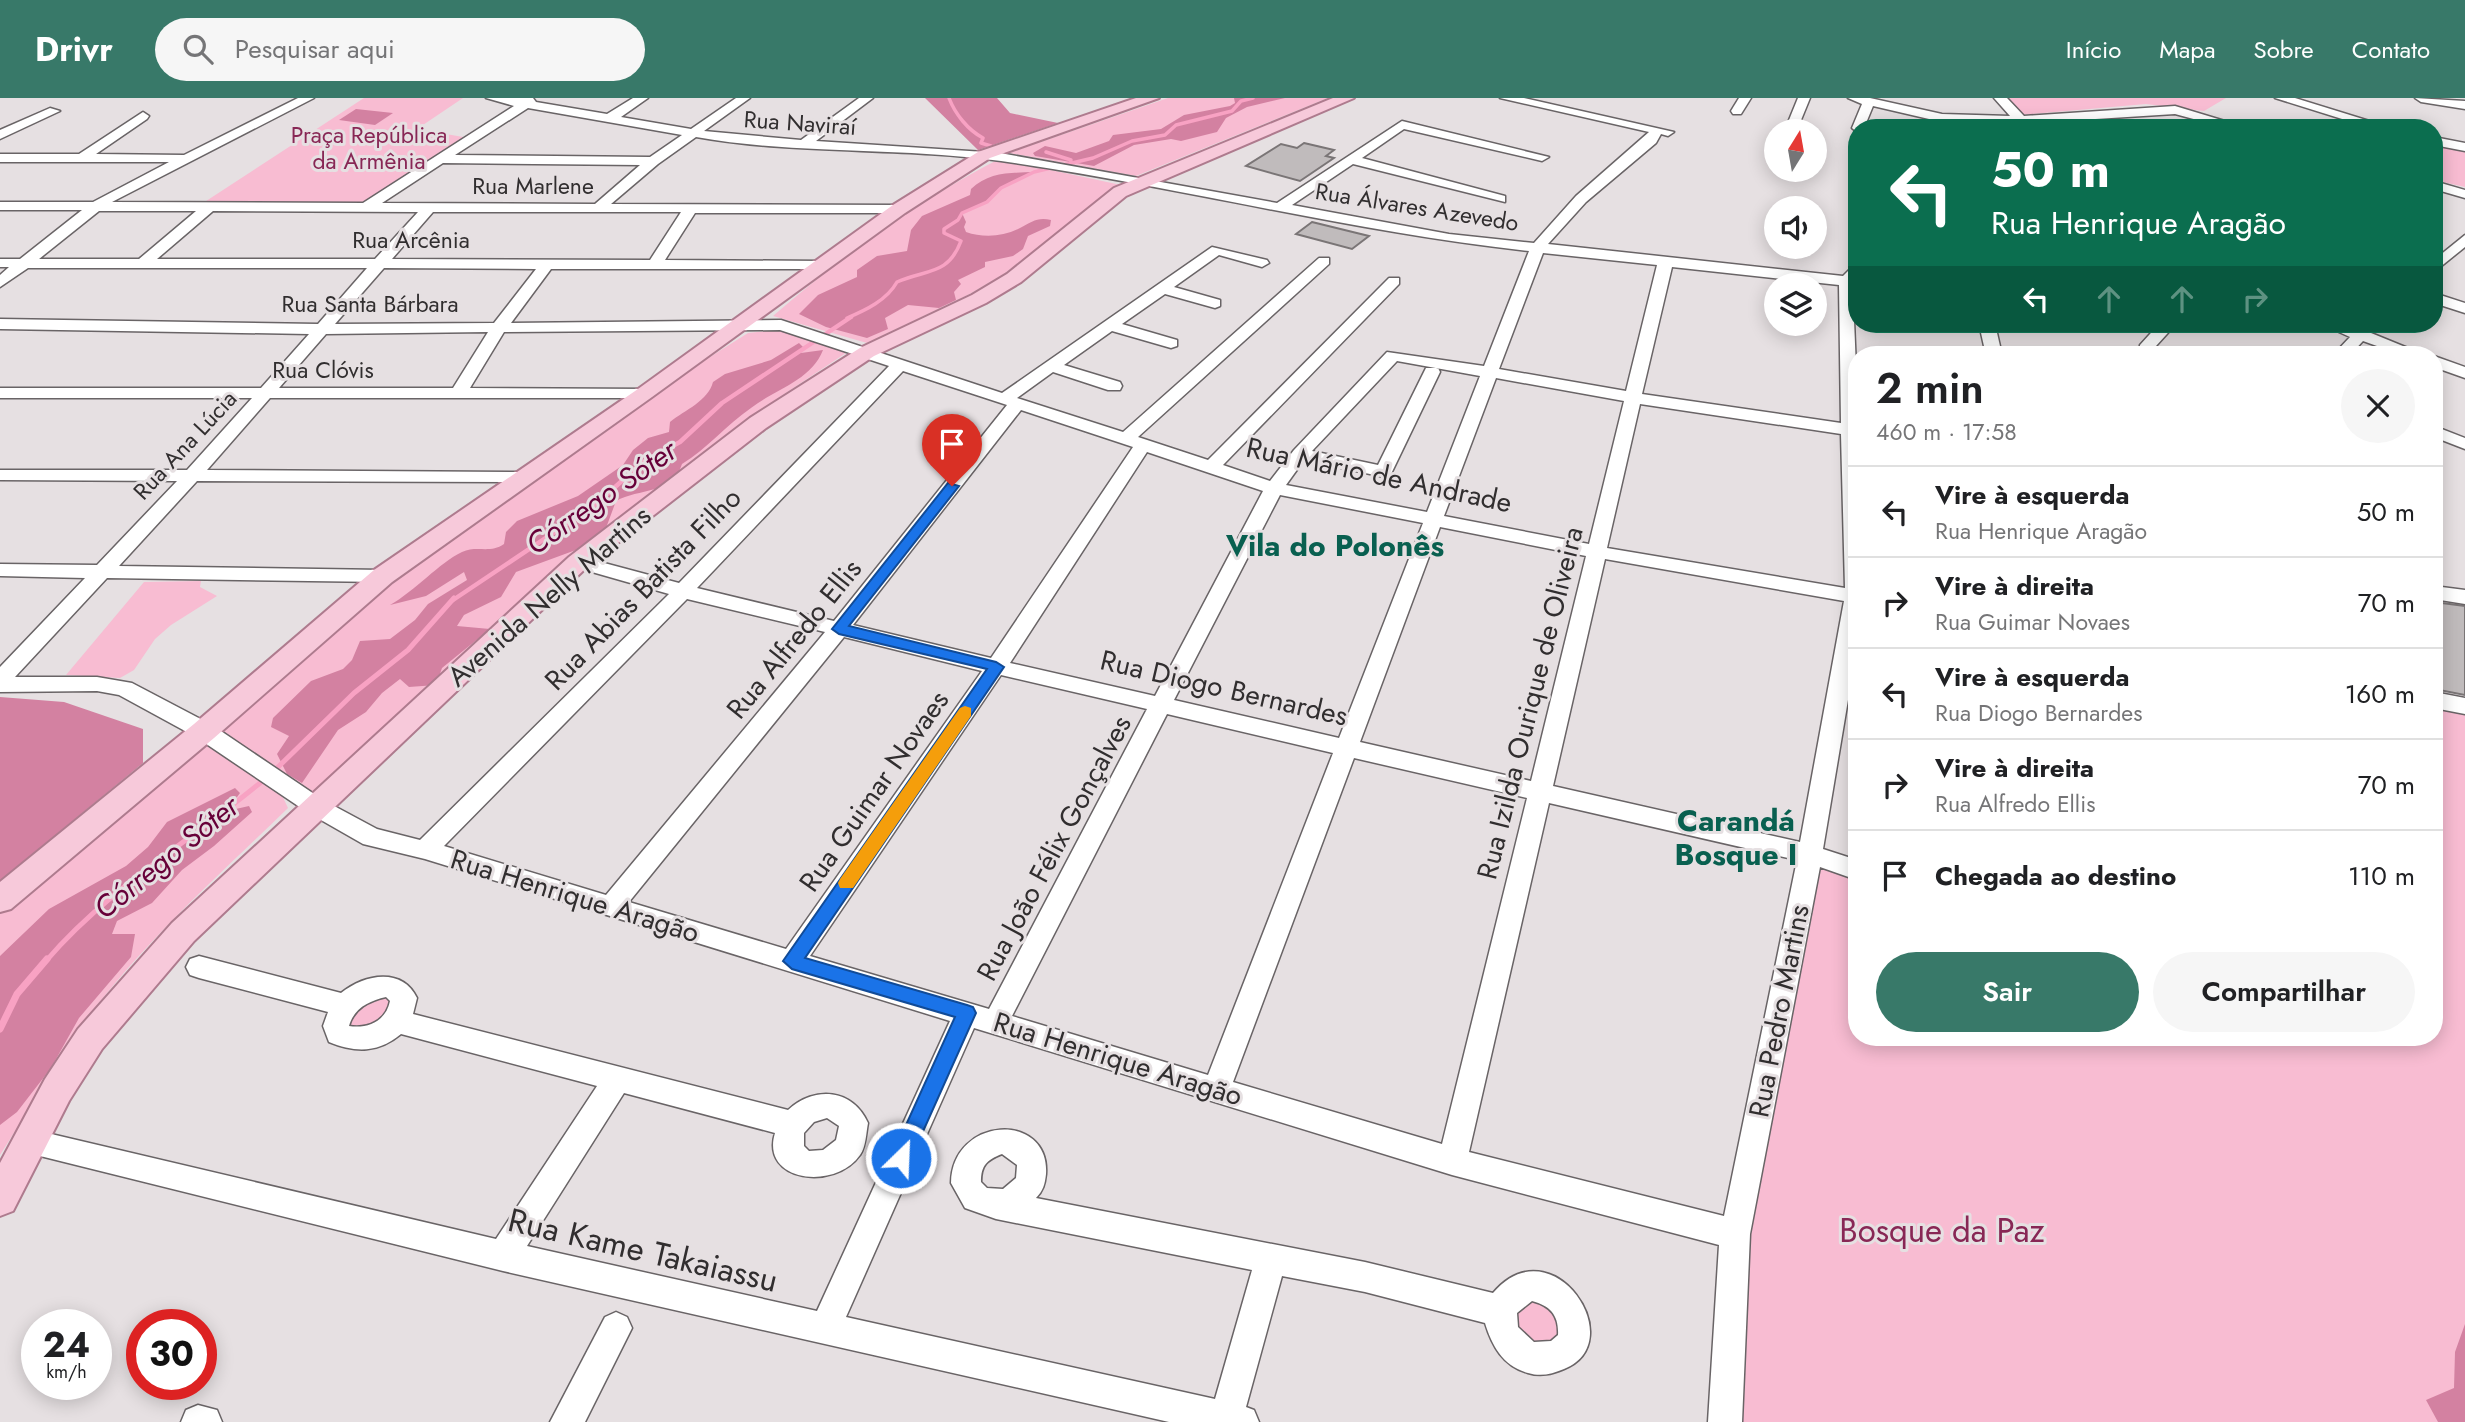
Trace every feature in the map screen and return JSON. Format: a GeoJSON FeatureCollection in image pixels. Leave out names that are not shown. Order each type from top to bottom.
{"type":"FeatureCollection","features":[{"type":"Feature","properties":{"kind":"main road"},"geometry":{"type":"LineString","coordinates":[[0,900],[204,731],[383,576],[645,393],[898,209],[984,155],[1151,98]]}},
{"type":"Feature","properties":{"kind":"main road","name":"Avenida Nelly Martins"},"geometry":{"type":"LineString","coordinates":[[0,1199],[57,1090],[98,1029],[183,932],[578,562],[727,445],[867,352],[979,299],[1014,278],[1101,205],[1142,182],[1346,98]]}},
{"type":"Feature","properties":{"kind":"street"},"geometry":{"type":"LineString","coordinates":[[0,282],[96,206],[186,158],[309,98]]}},
{"type":"Feature","properties":{"kind":"street","name":"Rua Naviraí"},"geometry":{"type":"LineString","coordinates":[[492,98],[529,101],[692,133],[802,145],[984,155]]}},
{"type":"Feature","properties":{"kind":"street"},"geometry":{"type":"LineString","coordinates":[[610,118],[642,98]]}},
{"type":"Feature","properties":{"kind":"street"},"geometry":{"type":"LineString","coordinates":[[597,209],[653,161],[744,98]]}},
{"type":"Feature","properties":{"kind":"street"},"geometry":{"type":"LineString","coordinates":[[802,145],[867,98]]}},
{"type":"Feature","properties":{"kind":"street"},"geometry":{"type":"LineString","coordinates":[[1216,1090],[1537,248],[1581,199],[1651,140],[1654,130],[1506,98]]}},
{"type":"Feature","properties":{"kind":"street"},"geometry":{"type":"LineString","coordinates":[[1737,111],[1745,98]]}},
{"type":"Feature","properties":{"kind":"street"},"geometry":{"type":"LineString","coordinates":[[1795,119],[1804,98]]}},
{"type":"Feature","properties":{"kind":"street"},"geometry":{"type":"LineString","coordinates":[[1854,98],[1912,119]]}},
{"type":"Feature","properties":{"kind":"street"},"geometry":{"type":"LineString","coordinates":[[2000,98],[2020,119]]}},
{"type":"Feature","properties":{"kind":"street"},"geometry":{"type":"LineString","coordinates":[[2281,98],[2354,119]]}},
{"type":"Feature","properties":{"kind":"street"},"geometry":{"type":"LineString","coordinates":[[2421,98],[2465,104]]}},
{"type":"Feature","properties":{"kind":"street"},"geometry":{"type":"LineString","coordinates":[[365,208],[529,101]]}},
{"type":"Feature","properties":{"kind":"street"},"geometry":{"type":"LineString","coordinates":[[1862,119],[1869,102]]}},
{"type":"Feature","properties":{"kind":"street"},"geometry":{"type":"LineString","coordinates":[[2079,119],[2175,110],[2208,119]]}},
{"type":"Feature","properties":{"kind":"street"},"geometry":{"type":"LineString","coordinates":[[0,135],[54,111]]}},
{"type":"Feature","properties":{"kind":"street"},"geometry":{"type":"LineString","coordinates":[[82,158],[143,116]]}},
{"type":"Feature","properties":{"kind":"street"},"geometry":{"type":"LineString","coordinates":[[1279,208],[1390,131],[1409,124],[1542,157]]}},
{"type":"Feature","properties":{"kind":"street"},"geometry":{"type":"LineString","coordinates":[[2443,143],[2465,147]]}},
{"type":"Feature","properties":{"kind":"street","name":"Rua Álvares Azevedo"},"geometry":{"type":"LineString","coordinates":[[984,155],[1040,163],[1385,228],[1537,248],[1848,276]]}},
{"type":"Feature","properties":{"kind":"street"},"geometry":{"type":"LineString","coordinates":[[0,158],[186,158]]}},
{"type":"Feature","properties":{"kind":"street"},"geometry":{"type":"LineString","coordinates":[[442,159],[653,161]]}},
{"type":"Feature","properties":{"kind":"street"},"geometry":{"type":"LineString","coordinates":[[1351,159],[1500,199]]}},
{"type":"Feature","properties":{"kind":"street"},"geometry":{"type":"LineString","coordinates":[[2443,188],[2465,194]]}},
{"type":"Feature","properties":{"kind":"street","name":"Rua Marlene"},"geometry":{"type":"LineString","coordinates":[[0,206],[689,211],[898,209]]}},
{"type":"Feature","properties":{"kind":"street"},"geometry":{"type":"LineString","coordinates":[[143,263],[209,207]]}},
{"type":"Feature","properties":{"kind":"street","name":"Rua Ana Lúcia"},"geometry":{"type":"LineString","coordinates":[[0,682],[325,329],[429,208]]}},
{"type":"Feature","properties":{"kind":"street"},"geometry":{"type":"LineString","coordinates":[[655,264],[689,211]]}},
{"type":"Feature","properties":{"kind":"street"},"geometry":{"type":"LineString","coordinates":[[2443,261],[2461,247]]}},
{"type":"Feature","properties":{"kind":"street"},"geometry":{"type":"LineString","coordinates":[[1011,402],[1051,366],[1217,250],[1262,262]]}},
{"type":"Feature","properties":{"kind":"street","name":"Rua Izilda Ourique de Oliveira"},"geometry":{"type":"LineString","coordinates":[[1452,1161],[1666,259]]}},
{"type":"Feature","properties":{"kind":"street","name":"Rua Guimar Novaes"},"geometry":{"type":"LineString","coordinates":[[792,961],[996,667],[1135,442],[1324,261]]}},
{"type":"Feature","properties":{"kind":"street","name":"Rua Arcênia"},"geometry":{"type":"LineString","coordinates":[[0,262],[822,265]]}},
{"type":"Feature","properties":{"kind":"street"},"geometry":{"type":"LineString","coordinates":[[458,393],[500,326],[547,264]]}},
{"type":"Feature","properties":{"kind":"street"},"geometry":{"type":"LineString","coordinates":[[1211,467],[1394,281]]}},
{"type":"Feature","properties":{"kind":"street"},"geometry":{"type":"LineString","coordinates":[[1162,288],[1215,303]]}},
{"type":"Feature","properties":{"kind":"street"},"geometry":{"type":"LineString","coordinates":[[2443,301],[2465,308]]}},
{"type":"Feature","properties":{"kind":"street","name":"Rua Santa Bárbara"},"geometry":{"type":"LineString","coordinates":[[0,324],[325,329],[740,324]]}},
{"type":"Feature","properties":{"kind":"street","name":"Rua Mário de Andrade"},"geometry":{"type":"LineString","coordinates":[[740,324],[781,325],[807,332],[899,365],[1274,488],[1597,552],[1848,596]]}},
{"type":"Feature","properties":{"kind":"street"},"geometry":{"type":"LineString","coordinates":[[1110,325],[1171,343]]}},
{"type":"Feature","properties":{"kind":"street"},"geometry":{"type":"LineString","coordinates":[[2148,346],[2159,333]]}},
{"type":"Feature","properties":{"kind":"street"},"geometry":{"type":"LineString","coordinates":[[2349,346],[2361,333]]}},
{"type":"Feature","properties":{"kind":"street"},"geometry":{"type":"LineString","coordinates":[[2373,333],[2399,346]]}},
{"type":"Feature","properties":{"kind":"street","name":"Rua João Félix Gonçalves"},"geometry":{"type":"LineString","coordinates":[[996,1021],[1164,705],[1274,488],[1300,454],[1393,355],[1490,372]]}},
{"type":"Feature","properties":{"kind":"street","name":"Rua Abias Batista Filho"},"geometry":{"type":"LineString","coordinates":[[425,850],[683,592],[899,365]]}},
{"type":"Feature","properties":{"kind":"street"},"geometry":{"type":"LineString","coordinates":[[2443,365],[2465,373]]}},
{"type":"Feature","properties":{"kind":"street"},"geometry":{"type":"LineString","coordinates":[[1051,366],[1114,386]]}},
{"type":"Feature","properties":{"kind":"street"},"geometry":{"type":"LineString","coordinates":[[1300,454],[1384,472],[1432,372]]}},
{"type":"Feature","properties":{"kind":"street"},"geometry":{"type":"LineString","coordinates":[[1490,372],[1634,398],[1848,430]]}},
{"type":"Feature","properties":{"kind":"street","name":"Rua Clóvis"},"geometry":{"type":"LineString","coordinates":[[0,393],[645,393]]}},
{"type":"Feature","properties":{"kind":"street","name":"Rua Alfredo Ellis"},"geometry":{"type":"LineString","coordinates":[[610,907],[839,629],[1011,402]]}},
{"type":"Feature","properties":{"kind":"street"},"geometry":{"type":"LineString","coordinates":[[2443,434],[2465,443]]}},
{"type":"Feature","properties":{"kind":"street"},"geometry":{"type":"LineString","coordinates":[[0,475],[522,478]]}},
{"type":"Feature","properties":{"kind":"street","name":"Rua Diogo Bernardes"},"geometry":{"type":"LineString","coordinates":[[578,562],[683,592],[996,667],[1810,854],[1848,867]]}},
{"type":"Feature","properties":{"kind":"street"},"geometry":{"type":"LineString","coordinates":[[0,570],[383,576]]}},
{"type":"Feature","properties":{"kind":"street"},"geometry":{"type":"LineString","coordinates":[[2443,593],[2465,597]]}},
{"type":"Feature","properties":{"kind":"street","name":"Rua Pedro Martins"},"geometry":{"type":"LineString","coordinates":[[1725,1422],[1735,1234],[1810,854],[1848,642]]}},
{"type":"Feature","properties":{"kind":"street","name":"Rua Henrique Aragão"},"geometry":{"type":"LineString","coordinates":[[0,682],[97,684],[124,688],[204,731],[315,806],[372,837],[425,850],[996,1021],[1452,1161],[1735,1234]]}},
{"type":"Feature","properties":{"kind":"street"},"geometry":{"type":"LineString","coordinates":[[2443,702],[2465,706]]}},
{"type":"Feature","properties":{"kind":"street"},"geometry":{"type":"LineString","coordinates":[[199,967],[344,1005]]}},
{"type":"Feature","properties":{"kind":"street"},"geometry":{"type":"LineString","coordinates":[[386,986],[397,990],[404,998],[403,1009],[396,1021],[373,1037],[348,1039],[340,1034],[336,1026],[344,1005],[356,995],[386,986]]}},
{"type":"Feature","properties":{"kind":"street"},"geometry":{"type":"LineString","coordinates":[[825,1328],[967,1013]]}},
{"type":"Feature","properties":{"kind":"street"},"geometry":{"type":"LineString","coordinates":[[396,1021],[792,1124]]}},
{"type":"Feature","properties":{"kind":"street"},"geometry":{"type":"LineString","coordinates":[[503,1256],[618,1078]]}},
{"type":"Feature","properties":{"kind":"street","name":"Rua Kame Takaiassu"},"geometry":{"type":"LineString","coordinates":[[30,1142],[503,1256],[1234,1420]]}},
{"type":"Feature","properties":{"kind":"street"},"geometry":{"type":"LineString","coordinates":[[996,1205],[1365,1277],[1500,1311]]}},
{"type":"Feature","properties":{"kind":"street"},"geometry":{"type":"LineString","coordinates":[[1234,1420],[1271,1259]]}},
{"type":"Feature","properties":{"kind":"street"},"geometry":{"type":"LineString","coordinates":[[567,1422],[616,1328]]}},
{"type":"Feature","properties":{"kind":"street"},"geometry":{"type":"LineString","coordinates":[[198,1422],[205,1422]]}},
{"type":"Feature","properties":{"kind":"green space","name":"Praça República da Armênia"},"geometry":{"type":"Polygon","coordinates":[[[364,98],[463,98],[417,129],[469,138],[362,205],[200,205],[364,98]]]}},
{"type":"Feature","properties":{"kind":"green space"},"geometry":{"type":"Polygon","coordinates":[[[1168,98],[1328,98],[1136,176],[1009,153],[1168,98]]]}},
{"type":"Feature","properties":{"kind":"green space"},"geometry":{"type":"Polygon","coordinates":[[[2004,98],[2226,98],[2204,111],[2146,104],[2020,115],[2004,98]]]}},
{"type":"Feature","properties":{"kind":"green space"},"geometry":{"type":"Polygon","coordinates":[[[2443,144],[2465,148],[2465,187],[2443,182],[2443,144]]]}},
{"type":"Feature","properties":{"kind":"green space"},"geometry":{"type":"Polygon","coordinates":[[[999,159],[1121,185],[1004,274],[968,295],[867,343],[773,316],[826,272],[909,211],[999,159]]]}},
{"type":"Feature","properties":{"kind":"green space"},"geometry":{"type":"Polygon","coordinates":[[[774,330],[798,333],[849,351],[750,417],[555,569],[306,802],[280,791],[288,808],[201,891],[119,979],[62,1056],[0,1155],[0,909],[387,578],[651,394],[748,333],[774,330]]]}},
{"type":"Feature","properties":{"kind":"green space"},"geometry":{"type":"Polygon","coordinates":[[[201,581],[200,587],[217,596],[171,625],[155,639],[134,670],[120,678],[66,675],[144,582],[201,581]]]}},
{"type":"Feature","properties":{"kind":"green space","name":"Bosque da Paz"},"geometry":{"type":"Polygon","coordinates":[[[2443,706],[2465,710],[2465,1422],[1742,1422],[1744,1248],[1811,862],[1848,875],[1848,1046],[2443,1046],[2443,706]]]}},
{"type":"Feature","properties":{"kind":"green space"},"geometry":{"type":"Polygon","coordinates":[[[385,995],[391,1005],[380,1021],[362,1028],[349,1026],[347,1013],[385,995]]]}},
{"type":"Feature","properties":{"kind":"green space"},"geometry":{"type":"Polygon","coordinates":[[[1534,1297],[1559,1316],[1559,1336],[1543,1346],[1523,1341],[1511,1312],[1534,1297]]]}},
{"type":"Feature","properties":{"kind":"shaded area"},"geometry":{"type":"Polygon","coordinates":[[[925,98],[997,98],[1010,113],[1058,123],[978,150],[925,98]]]}},
{"type":"Feature","properties":{"kind":"shaded area"},"geometry":{"type":"Polygon","coordinates":[[[1234,98],[1285,98],[1247,107],[1226,118],[1217,132],[1181,141],[1171,139],[1134,145],[1094,166],[1035,156],[1033,153],[1045,146],[1076,153],[1109,141],[1113,135],[1161,129],[1184,115],[1230,106],[1235,103],[1234,98]]]}},
{"type":"Feature","properties":{"kind":"shaded area"},"geometry":{"type":"Polygon","coordinates":[[[356,109],[393,113],[375,125],[339,120],[356,109]]]}},
{"type":"Feature","properties":{"kind":"shaded area"},"geometry":{"type":"Polygon","coordinates":[[[1034,172],[1001,188],[987,202],[962,213],[966,222],[964,227],[966,232],[986,236],[1007,233],[1038,220],[1051,220],[1050,226],[1028,236],[1023,249],[1013,256],[985,262],[985,267],[958,280],[961,284],[954,292],[956,300],[939,308],[908,305],[885,318],[888,329],[867,338],[826,327],[799,314],[818,295],[857,277],[857,270],[877,256],[907,251],[911,230],[922,216],[970,195],[971,189],[985,179],[1000,174],[1034,172]]]}},
{"type":"Feature","properties":{"kind":"shaded area"},"geometry":{"type":"Polygon","coordinates":[[[799,343],[803,347],[801,353],[823,350],[817,361],[801,377],[742,415],[682,464],[671,481],[616,501],[606,528],[584,547],[516,572],[501,597],[464,615],[457,626],[490,629],[442,668],[436,685],[409,687],[400,679],[382,693],[366,712],[338,730],[302,783],[287,774],[277,754],[289,736],[271,727],[273,718],[311,681],[343,669],[352,660],[360,641],[390,639],[415,620],[428,604],[467,580],[464,572],[426,596],[390,605],[453,557],[468,550],[499,547],[504,544],[506,532],[517,521],[578,496],[623,465],[633,450],[648,438],[669,432],[670,422],[701,400],[713,382],[725,374],[771,360],[799,343]]]}},
{"type":"Feature","properties":{"kind":"shaded area"},"geometry":{"type":"Polygon","coordinates":[[[0,697],[64,702],[143,729],[143,763],[0,881],[0,697]]]}},
{"type":"Feature","properties":{"kind":"shaded area"},"geometry":{"type":"Polygon","coordinates":[[[235,788],[240,793],[227,811],[249,806],[252,812],[182,870],[152,903],[117,921],[112,934],[135,934],[131,957],[79,1018],[51,1068],[17,1112],[0,1125],[0,956],[49,909],[126,866],[148,847],[167,822],[235,788]]]}},
{"type":"Feature","properties":{"kind":"shaded area"},"geometry":{"type":"Polygon","coordinates":[[[2465,1324],[2465,1422],[2438,1422],[2426,1400],[2454,1388],[2455,1352],[2465,1324]]]}},
{"type":"Feature","properties":{"kind":"building"},"geometry":{"type":"Polygon","coordinates":[[[1304,143],[1334,150],[1326,156],[1334,158],[1300,181],[1246,166],[1281,144],[1297,148],[1304,143]]]}},
{"type":"Feature","properties":{"kind":"building"},"geometry":{"type":"Polygon","coordinates":[[[1312,222],[1369,236],[1352,249],[1296,234],[1312,222]]]}},
{"type":"Feature","properties":{"kind":"building"},"geometry":{"type":"Polygon","coordinates":[[[2443,603],[2465,606],[2465,695],[2443,691],[2443,603]]]}},
{"type":"Feature","properties":{"kind":"waterway"},"geometry":{"type":"LineString","coordinates":[[949,98],[963,121],[983,138],[981,143],[991,146]]}},
{"type":"Feature","properties":{"kind":"waterway","name":"Córrego Sóter"},"geometry":{"type":"LineString","coordinates":[[1070,163],[1093,158],[1132,141],[1165,135],[1176,125],[1232,111],[1241,101],[1253,98]]}},
{"type":"Feature","properties":{"kind":"waterway"},"geometry":{"type":"LineString","coordinates":[[1046,152],[1071,160],[1070,163]]}},
{"type":"Feature","properties":{"kind":"waterway","name":"Córrego Sóter"},"geometry":{"type":"LineString","coordinates":[[847,318],[882,299],[897,282],[935,270],[950,260],[961,241],[944,233],[944,229],[958,220],[962,213],[987,202],[1001,188],[1034,172],[1070,163]]}},
{"type":"Feature","properties":{"kind":"waterway","name":"Córrego Sóter"},"geometry":{"type":"LineString","coordinates":[[453,600],[595,505],[643,462],[680,442],[722,403],[851,317]]}},
{"type":"Feature","properties":{"kind":"waterway","name":"Córrego Sóter"},"geometry":{"type":"LineString","coordinates":[[274,771],[354,693],[408,650],[454,598]]}},
{"type":"Feature","properties":{"kind":"waterway","name":"Córrego Sóter"},"geometry":{"type":"LineString","coordinates":[[46,961],[96,910],[266,778]]}},
{"type":"Feature","properties":{"kind":"waterway","name":"Córrego Sóter"},"geometry":{"type":"LineString","coordinates":[[0,1029],[17,994],[47,959]]}},
{"type":"Feature","properties":{"kind":"slow traffic"},"geometry":{"type":"LineString","coordinates":[[846,883],[965,712]]}},
{"type":"Feature","properties":{"kind":"district","name":"Vila do Polonês"},"geometry":{"type":"Point","coordinates":[1335,545]}},
{"type":"Feature","properties":{"kind":"district","name":"Carandá Bosque I"},"geometry":{"type":"Point","coordinates":[1736,837]}},
{"type":"Feature","properties":{"kind":"route"},"geometry":{"type":"LineString","coordinates":[[901,1158],[967,1013],[792,961],[996,667],[839,629],[952,486]]}}]}
